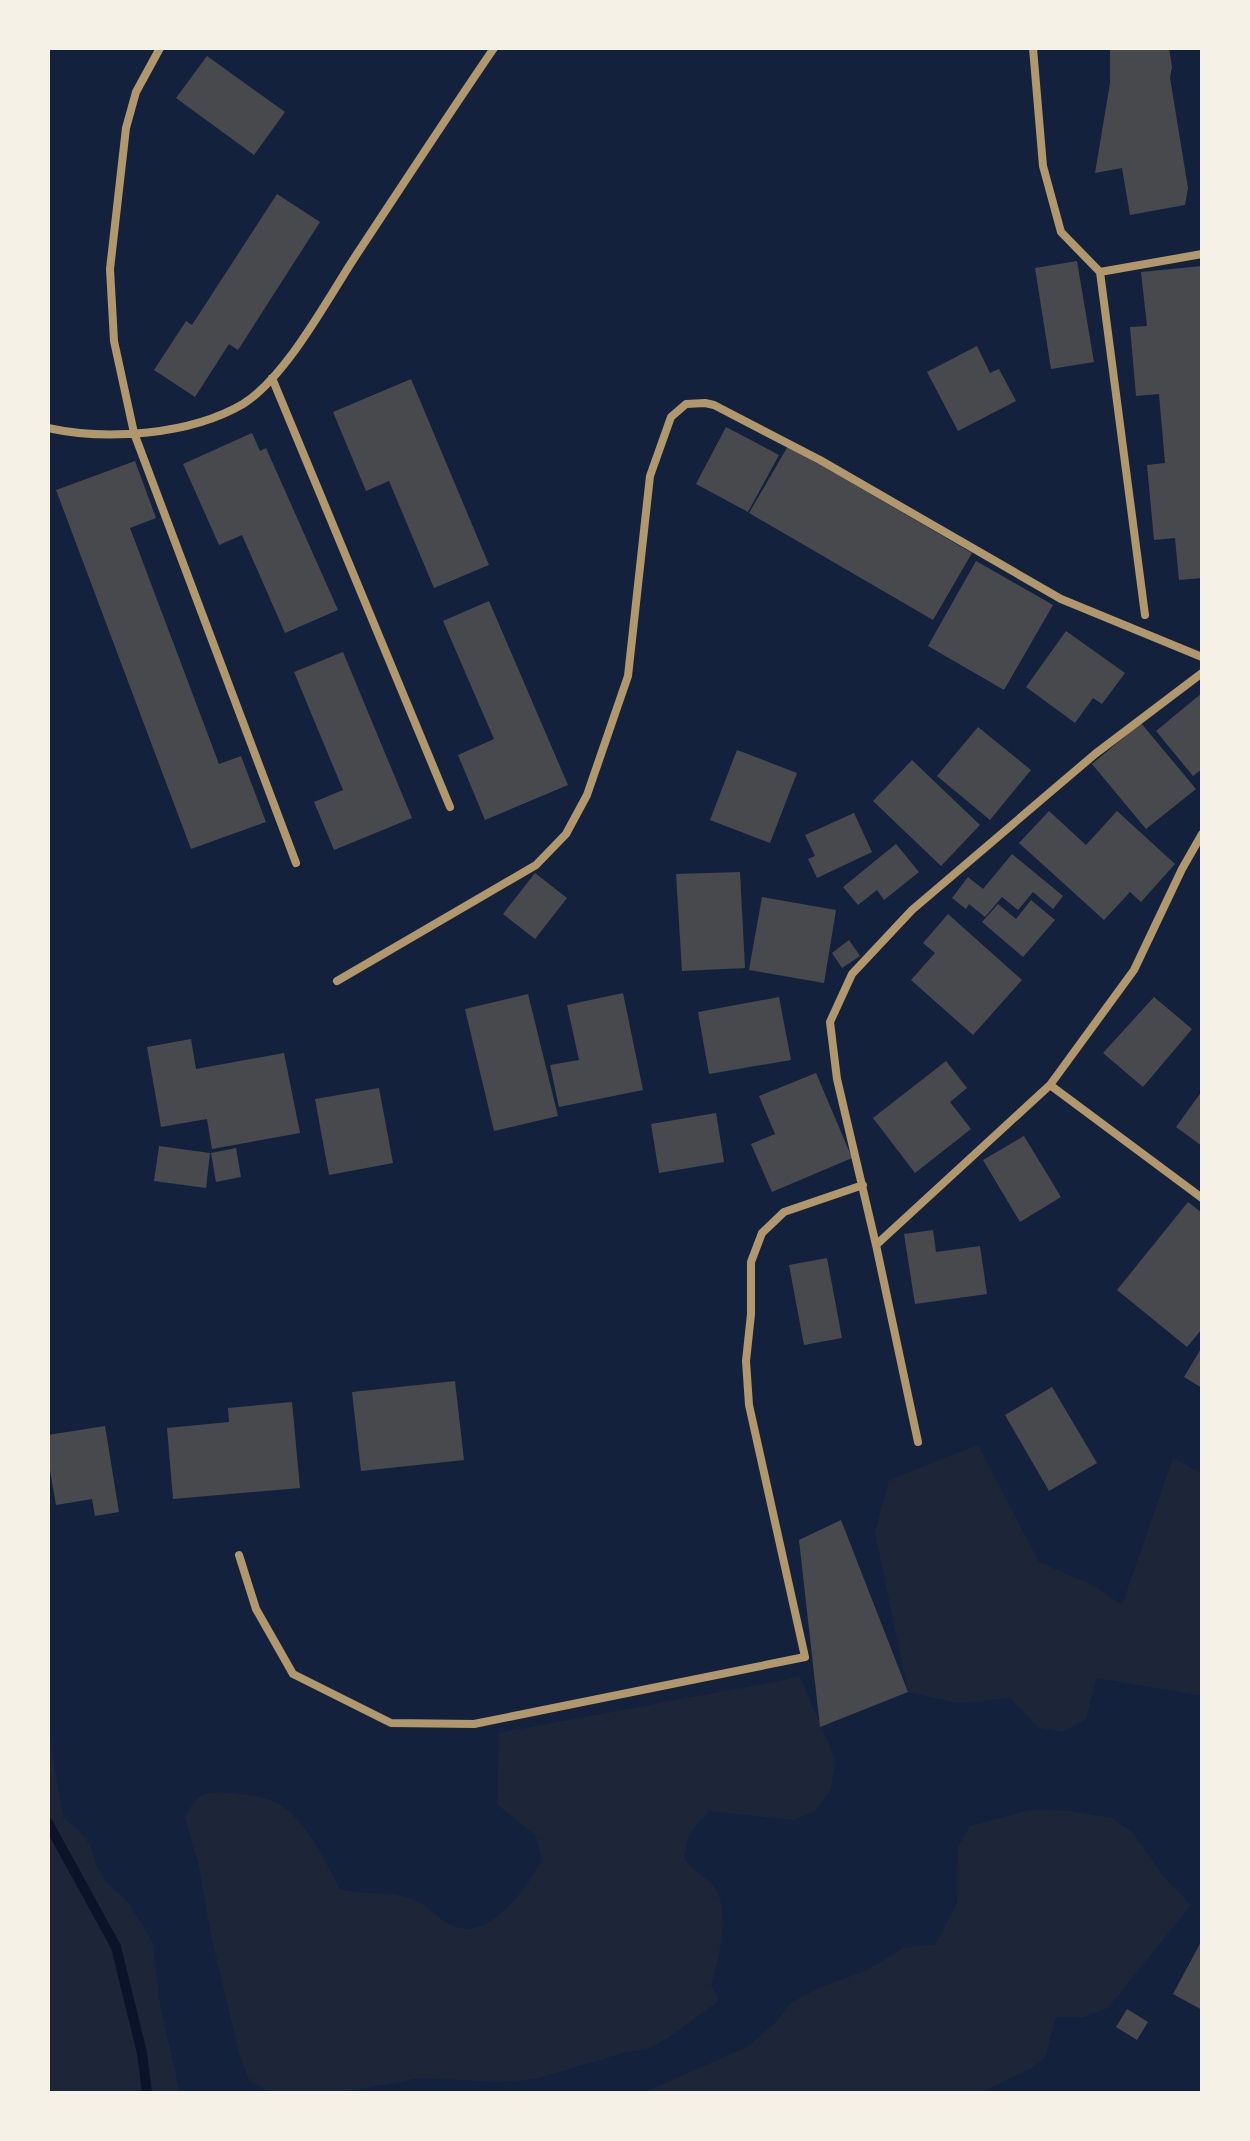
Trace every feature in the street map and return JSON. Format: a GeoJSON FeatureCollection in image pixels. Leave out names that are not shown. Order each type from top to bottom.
{"type":"FeatureCollection","features":[{"type":"Feature","properties":{"kind":"street"},"geometry":{"type":"LineString","coordinates":[[160,48],[136,92],[126,128],[110,269],[114,341],[134,433],[296,863]]}},
{"type":"Feature","properties":{"kind":"street"},"geometry":{"type":"LineString","coordinates":[[48,428],[66,432],[134,433],[181,427],[214,418],[245,402],[272,378],[308,329],[494,48]]}},
{"type":"Feature","properties":{"kind":"street"},"geometry":{"type":"LineString","coordinates":[[1033,48],[1043,166],[1061,232],[1100,272],[1145,615]]}},
{"type":"Feature","properties":{"kind":"street"},"geometry":{"type":"LineString","coordinates":[[1100,272],[1202,254]]}},
{"type":"Feature","properties":{"kind":"street"},"geometry":{"type":"LineString","coordinates":[[272,378],[450,807]]}},
{"type":"Feature","properties":{"kind":"street"},"geometry":{"type":"LineString","coordinates":[[337,981],[536,865],[566,834],[587,795],[628,676],[650,476],[671,417],[686,404],[714,405],[820,460],[1061,599],[1202,657]]}},
{"type":"Feature","properties":{"kind":"street"},"geometry":{"type":"LineString","coordinates":[[918,1442],[837,1079],[830,1022],[852,974],[923,900],[1095,754],[1202,673]]}},
{"type":"Feature","properties":{"kind":"street"},"geometry":{"type":"LineString","coordinates":[[876,1245],[1050,1085],[1134,970],[1202,834]]}},
{"type":"Feature","properties":{"kind":"street"},"geometry":{"type":"LineString","coordinates":[[1050,1085],[1202,1198]]}},
{"type":"Feature","properties":{"kind":"street"},"geometry":{"type":"LineString","coordinates":[[239,1555],[256,1609],[293,1674],[391,1723],[474,1724],[805,1657],[746,1382],[751,1262],[762,1233],[784,1212],[863,1185]]}},
{"type":"Feature","properties":{"kind":"shaded area"},"geometry":{"type":"Polygon","coordinates":[[[978,1445],[1039,1562],[1094,1586],[1122,1605],[1173,1458],[1202,1474],[1202,1696],[1097,1678],[1086,1719],[1063,1732],[1039,1728],[1010,1698],[958,1703],[908,1692],[875,1532],[889,1480],[978,1445]]]}},
{"type":"Feature","properties":{"kind":"shaded area"},"geometry":{"type":"Polygon","coordinates":[[[800,1677],[835,1759],[831,1790],[815,1811],[794,1820],[708,1811],[689,1835],[684,1858],[715,1888],[722,1908],[720,1950],[711,1985],[719,2001],[648,2049],[623,2053],[536,2079],[497,2082],[420,2078],[338,2093],[270,2093],[249,2080],[239,2053],[185,1817],[202,1795],[220,1792],[256,1796],[283,1807],[303,1827],[340,1889],[410,1898],[449,1924],[463,1929],[477,1927],[504,1911],[542,1860],[536,1836],[497,1804],[499,1733],[800,1677]]]}},
{"type":"Feature","properties":{"kind":"shaded area"},"geometry":{"type":"Polygon","coordinates":[[[48,1725],[63,1818],[78,1829],[90,1845],[96,1865],[108,1884],[128,1902],[152,1941],[161,2010],[180,2093],[48,2093],[48,1725]]]}},
{"type":"Feature","properties":{"kind":"shaded area"},"geometry":{"type":"Polygon","coordinates":[[[1030,1810],[1068,1811],[1112,1818],[1133,1833],[1163,1876],[1191,1905],[1108,2008],[1084,2017],[1056,2017],[1046,2056],[1032,2068],[980,2093],[643,2093],[749,2046],[777,2021],[791,2003],[819,1988],[867,1970],[903,1948],[936,1944],[957,1903],[958,1847],[970,1826],[1030,1810]]]}},
{"type":"Feature","properties":{"kind":"building"},"geometry":{"type":"Polygon","coordinates":[[[1110,48],[1169,48],[1170,78],[1188,188],[1185,205],[1130,215],[1122,168],[1095,173],[1110,83],[1110,48]]]}},
{"type":"Feature","properties":{"kind":"building"},"geometry":{"type":"Polygon","coordinates":[[[207,56],[285,112],[254,155],[176,98],[207,56]]]}},
{"type":"Feature","properties":{"kind":"building"},"geometry":{"type":"Polygon","coordinates":[[[277,194],[320,222],[238,350],[229,344],[195,397],[154,370],[186,321],[192,325],[277,194]]]}},
{"type":"Feature","properties":{"kind":"building"},"geometry":{"type":"Polygon","coordinates":[[[1077,261],[1094,362],[1051,369],[1035,268],[1077,261]]]}},
{"type":"Feature","properties":{"kind":"building"},"geometry":{"type":"Polygon","coordinates":[[[1202,266],[1202,578],[1179,580],[1175,538],[1154,540],[1147,465],[1165,463],[1159,394],[1136,396],[1130,327],[1147,326],[1141,272],[1202,266]]]}},
{"type":"Feature","properties":{"kind":"building"},"geometry":{"type":"Polygon","coordinates":[[[977,346],[990,373],[999,369],[1016,401],[958,431],[927,372],[977,346]]]}},
{"type":"Feature","properties":{"kind":"building"},"geometry":{"type":"Polygon","coordinates":[[[411,379],[489,565],[434,588],[389,481],[366,491],[333,412],[411,379]]]}},
{"type":"Feature","properties":{"kind":"building"},"geometry":{"type":"Polygon","coordinates":[[[726,427],[779,455],[748,512],[696,484],[726,427]]]}},
{"type":"Feature","properties":{"kind":"building"},"geometry":{"type":"Polygon","coordinates":[[[252,433],[260,451],[266,448],[338,610],[285,633],[242,535],[219,545],[183,464],[252,433]]]}},
{"type":"Feature","properties":{"kind":"building"},"geometry":{"type":"Polygon","coordinates":[[[788,446],[972,553],[933,620],[749,513],[788,446]]]}},
{"type":"Feature","properties":{"kind":"building"},"geometry":{"type":"Polygon","coordinates":[[[135,461],[156,518],[130,528],[219,764],[241,756],[266,822],[191,849],[56,490],[135,461]]]}},
{"type":"Feature","properties":{"kind":"building"},"geometry":{"type":"Polygon","coordinates":[[[976,561],[1053,605],[1004,690],[928,646],[976,561]]]}},
{"type":"Feature","properties":{"kind":"building"},"geometry":{"type":"Polygon","coordinates":[[[489,601],[568,785],[485,820],[458,755],[494,739],[443,621],[489,601]]]}},
{"type":"Feature","properties":{"kind":"building"},"geometry":{"type":"Polygon","coordinates":[[[1066,631],[1125,673],[1102,704],[1093,698],[1075,723],[1026,687],[1066,631]]]}},
{"type":"Feature","properties":{"kind":"building"},"geometry":{"type":"Polygon","coordinates":[[[343,652],[412,818],[334,850],[314,802],[343,790],[294,672],[343,652]]]}},
{"type":"Feature","properties":{"kind":"building"},"geometry":{"type":"Polygon","coordinates":[[[1202,693],[1202,769],[1193,776],[1156,731],[1202,693]]]}},
{"type":"Feature","properties":{"kind":"building"},"geometry":{"type":"Polygon","coordinates":[[[1141,723],[1196,789],[1146,829],[1092,764],[1141,723]]]}},
{"type":"Feature","properties":{"kind":"building"},"geometry":{"type":"Polygon","coordinates":[[[978,727],[1031,770],[990,820],[937,776],[978,727]]]}},
{"type":"Feature","properties":{"kind":"building"},"geometry":{"type":"Polygon","coordinates":[[[737,750],[797,773],[770,843],[710,820],[737,750]]]}},
{"type":"Feature","properties":{"kind":"building"},"geometry":{"type":"Polygon","coordinates":[[[912,760],[980,825],[941,866],[873,801],[912,760]]]}},
{"type":"Feature","properties":{"kind":"building"},"geometry":{"type":"Polygon","coordinates":[[[1049,811],[1086,845],[1117,811],[1175,864],[1141,902],[1130,892],[1104,920],[1019,843],[1049,811]]]}},
{"type":"Feature","properties":{"kind":"building"},"geometry":{"type":"Polygon","coordinates":[[[854,813],[872,852],[817,878],[808,859],[815,856],[805,835],[854,813]]]}},
{"type":"Feature","properties":{"kind":"building"},"geometry":{"type":"Polygon","coordinates":[[[896,844],[919,872],[884,900],[877,890],[858,905],[843,887],[896,844]]]}},
{"type":"Feature","properties":{"kind":"building"},"geometry":{"type":"Polygon","coordinates":[[[1012,854],[1063,896],[1053,909],[1033,892],[1018,910],[1002,897],[985,917],[969,904],[966,909],[952,898],[968,877],[983,889],[1012,854]]]}},
{"type":"Feature","properties":{"kind":"building"},"geometry":{"type":"Polygon","coordinates":[[[740,872],[745,968],[682,971],[676,874],[740,872]]]}},
{"type":"Feature","properties":{"kind":"building"},"geometry":{"type":"Polygon","coordinates":[[[535,873],[567,898],[535,939],[503,914],[535,873]]]}},
{"type":"Feature","properties":{"kind":"building"},"geometry":{"type":"Polygon","coordinates":[[[762,897],[836,910],[824,983],[749,970],[762,897]]]}},
{"type":"Feature","properties":{"kind":"building"},"geometry":{"type":"Polygon","coordinates":[[[1031,900],[1055,920],[1023,957],[982,922],[998,904],[1016,919],[1031,900]]]}},
{"type":"Feature","properties":{"kind":"building"},"geometry":{"type":"Polygon","coordinates":[[[948,914],[1022,980],[973,1035],[911,980],[935,953],[923,943],[948,914]]]}},
{"type":"Feature","properties":{"kind":"building"},"geometry":{"type":"Polygon","coordinates":[[[849,940],[860,956],[842,968],[832,953],[849,940]]]}},
{"type":"Feature","properties":{"kind":"building"},"geometry":{"type":"Polygon","coordinates":[[[623,993],[643,1090],[559,1107],[550,1065],[579,1060],[567,1005],[623,993]]]}},
{"type":"Feature","properties":{"kind":"building"},"geometry":{"type":"Polygon","coordinates":[[[528,994],[558,1116],[494,1131],[465,1009],[528,994]]]}},
{"type":"Feature","properties":{"kind":"building"},"geometry":{"type":"Polygon","coordinates":[[[779,997],[791,1060],[709,1074],[698,1012],[779,997]]]}},
{"type":"Feature","properties":{"kind":"building"},"geometry":{"type":"Polygon","coordinates":[[[1154,997],[1192,1029],[1143,1087],[1103,1053],[1154,997]]]}},
{"type":"Feature","properties":{"kind":"building"},"geometry":{"type":"Polygon","coordinates":[[[191,1039],[196,1069],[284,1053],[300,1133],[212,1149],[207,1119],[161,1127],[147,1047],[191,1039]]]}},
{"type":"Feature","properties":{"kind":"building"},"geometry":{"type":"Polygon","coordinates":[[[946,1061],[967,1088],[950,1102],[971,1129],[915,1173],[873,1118],[946,1061]]]}},
{"type":"Feature","properties":{"kind":"building"},"geometry":{"type":"Polygon","coordinates":[[[816,1073],[852,1158],[772,1192],[751,1144],[775,1134],[759,1096],[816,1073]]]}},
{"type":"Feature","properties":{"kind":"building"},"geometry":{"type":"Polygon","coordinates":[[[379,1088],[393,1163],[329,1175],[315,1099],[379,1088]]]}},
{"type":"Feature","properties":{"kind":"building"},"geometry":{"type":"Polygon","coordinates":[[[1202,1091],[1202,1146],[1176,1127],[1202,1091]]]}},
{"type":"Feature","properties":{"kind":"building"},"geometry":{"type":"Polygon","coordinates":[[[716,1113],[724,1162],[659,1173],[651,1124],[716,1113]]]}},
{"type":"Feature","properties":{"kind":"building"},"geometry":{"type":"Polygon","coordinates":[[[1024,1136],[1061,1197],[1020,1222],[983,1160],[1024,1136]]]}},
{"type":"Feature","properties":{"kind":"building"},"geometry":{"type":"Polygon","coordinates":[[[159,1146],[210,1153],[206,1188],[154,1181],[159,1146]]]}},
{"type":"Feature","properties":{"kind":"building"},"geometry":{"type":"Polygon","coordinates":[[[236,1148],[241,1177],[216,1182],[211,1153],[236,1148]]]}},
{"type":"Feature","properties":{"kind":"building"},"geometry":{"type":"Polygon","coordinates":[[[1188,1202],[1202,1213],[1202,1329],[1187,1347],[1117,1290],[1188,1202]]]}},
{"type":"Feature","properties":{"kind":"building"},"geometry":{"type":"Polygon","coordinates":[[[933,1230],[936,1252],[980,1246],[987,1294],[915,1304],[904,1234],[933,1230]]]}},
{"type":"Feature","properties":{"kind":"building"},"geometry":{"type":"Polygon","coordinates":[[[827,1258],[842,1338],[804,1345],[789,1265],[827,1258]]]}},
{"type":"Feature","properties":{"kind":"building"},"geometry":{"type":"Polygon","coordinates":[[[1202,1347],[1202,1388],[1184,1377],[1202,1347]]]}},
{"type":"Feature","properties":{"kind":"building"},"geometry":{"type":"Polygon","coordinates":[[[455,1381],[464,1460],[361,1471],[352,1392],[455,1381]]]}},
{"type":"Feature","properties":{"kind":"building"},"geometry":{"type":"Polygon","coordinates":[[[1052,1387],[1097,1463],[1049,1491],[1005,1415],[1052,1387]]]}},
{"type":"Feature","properties":{"kind":"building"},"geometry":{"type":"Polygon","coordinates":[[[292,1402],[300,1488],[173,1499],[167,1428],[229,1422],[228,1408],[292,1402]]]}},
{"type":"Feature","properties":{"kind":"building"},"geometry":{"type":"Polygon","coordinates":[[[105,1426],[119,1512],[95,1516],[92,1499],[56,1505],[48,1459],[48,1435],[105,1426]]]}},
{"type":"Feature","properties":{"kind":"building"},"geometry":{"type":"Polygon","coordinates":[[[841,1520],[908,1692],[820,1727],[799,1540],[841,1520]]]}},
{"type":"Feature","properties":{"kind":"building"},"geometry":{"type":"Polygon","coordinates":[[[1202,1940],[1202,2010],[1173,1994],[1202,1940]]]}},
{"type":"Feature","properties":{"kind":"building"},"geometry":{"type":"Polygon","coordinates":[[[1127,2009],[1148,2022],[1137,2040],[1116,2027],[1127,2009]]]}},
{"type":"Feature","properties":{"kind":"waterway"},"geometry":{"type":"LineString","coordinates":[[48,1823],[116,1947],[142,2053],[147,2093]]}}]}
